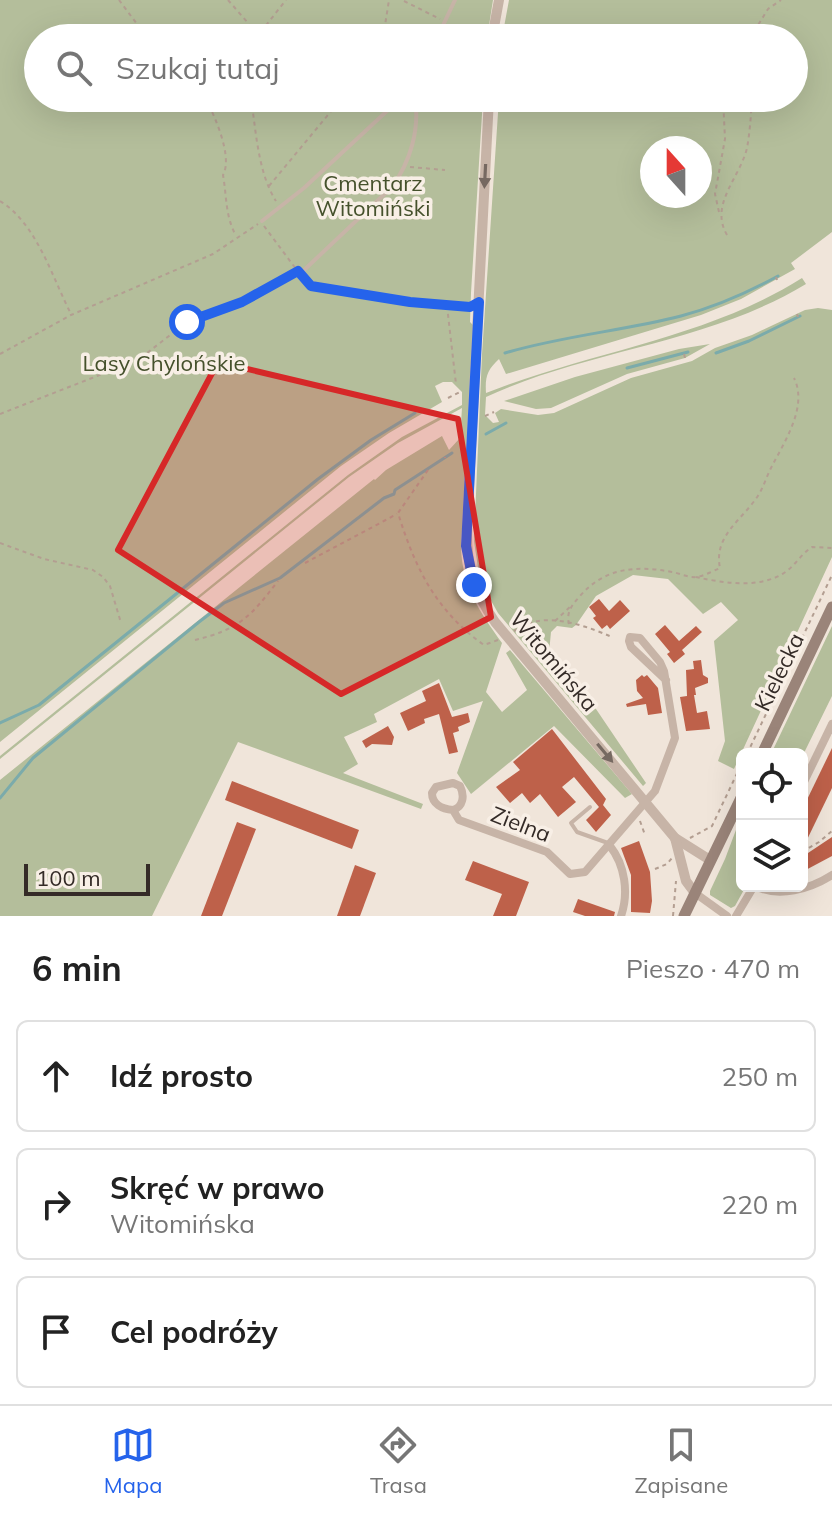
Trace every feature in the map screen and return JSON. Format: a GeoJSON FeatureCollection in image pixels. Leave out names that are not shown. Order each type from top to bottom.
{"type":"FeatureCollection","features":[{"type":"Feature","properties":{"kind":"main road","name":"Kielecka"},"geometry":{"type":"LineString","coordinates":[[765,748],[832,607]]}},
{"type":"Feature","properties":{"kind":"main road"},"geometry":{"type":"LineString","coordinates":[[684,916],[736,808]]}},
{"type":"Feature","properties":{"kind":"street"},"geometry":{"type":"LineString","coordinates":[[495,24],[499,0]]}},
{"type":"Feature","properties":{"kind":"street","name":"Witomińska"},"geometry":{"type":"LineString","coordinates":[[488,112],[467,558],[479,597],[507,636],[675,838],[710,860]]}},
{"type":"Feature","properties":{"kind":"street"},"geometry":{"type":"LineString","coordinates":[[630,637],[640,638],[652,651],[660,662],[666,680],[631,647],[630,637]]}},
{"type":"Feature","properties":{"kind":"street","name":"Zielna"},"geometry":{"type":"LineString","coordinates":[[453,810],[459,820],[547,852],[570,874],[585,872],[655,791],[675,738],[666,680]]}},
{"type":"Feature","properties":{"kind":"street"},"geometry":{"type":"LineString","coordinates":[[808,774],[832,724]]}},
{"type":"Feature","properties":{"kind":"street","name":"Witomińska"},"geometry":{"type":"LineString","coordinates":[[675,838],[686,881],[695,893]]}},
{"type":"Feature","properties":{"kind":"street"},"geometry":{"type":"LineString","coordinates":[[610,846],[621,868],[626,891],[621,916]]}},
{"type":"Feature","properties":{"kind":"street"},"geometry":{"type":"LineString","coordinates":[[808,886],[832,875]]}},
{"type":"Feature","properties":{"kind":"street"},"geometry":{"type":"LineString","coordinates":[[736,916],[750,892]]}},
{"type":"Feature","properties":{"kind":"street"},"geometry":{"type":"LineString","coordinates":[[695,893],[727,916]]}},
{"type":"Feature","properties":{"kind":"lane"},"geometry":{"type":"LineString","coordinates":[[443,24],[455,0]]}},
{"type":"Feature","properties":{"kind":"lane"},"geometry":{"type":"LineString","coordinates":[[262,221],[281,208],[386,112]]}},
{"type":"Feature","properties":{"kind":"lane"},"geometry":{"type":"LineString","coordinates":[[300,272],[392,187],[405,166],[415,135],[415,112]]}},
{"type":"Feature","properties":{"kind":"lane","name":"Zielna"},"geometry":{"type":"LineString","coordinates":[[590,807],[571,823],[577,832],[606,841],[610,846]]}},
{"type":"Feature","properties":{"kind":"path"},"geometry":{"type":"LineString","coordinates":[[119,0],[137,24]]}},
{"type":"Feature","properties":{"kind":"path"},"geometry":{"type":"LineString","coordinates":[[229,0],[249,24]]}},
{"type":"Feature","properties":{"kind":"path"},"geometry":{"type":"LineString","coordinates":[[266,24],[286,0]]}},
{"type":"Feature","properties":{"kind":"path"},"geometry":{"type":"LineString","coordinates":[[385,24],[389,0]]}},
{"type":"Feature","properties":{"kind":"path"},"geometry":{"type":"LineString","coordinates":[[759,24],[768,9],[781,0]]}},
{"type":"Feature","properties":{"kind":"path"},"geometry":{"type":"LineString","coordinates":[[404,1],[444,21]]}},
{"type":"Feature","properties":{"kind":"path"},"geometry":{"type":"LineString","coordinates":[[212,112],[227,155],[228,166],[223,175],[226,213],[237,237]]}},
{"type":"Feature","properties":{"kind":"path"},"geometry":{"type":"LineString","coordinates":[[253,112],[269,186],[281,208]]}},
{"type":"Feature","properties":{"kind":"path"},"geometry":{"type":"LineString","coordinates":[[269,186],[330,112]]}},
{"type":"Feature","properties":{"kind":"path"},"geometry":{"type":"LineString","coordinates":[[720,217],[715,194],[725,139],[724,112]]}},
{"type":"Feature","properties":{"kind":"path"},"geometry":{"type":"LineString","coordinates":[[727,235],[720,224],[721,207],[747,149],[751,112]]}},
{"type":"Feature","properties":{"kind":"path"},"geometry":{"type":"LineString","coordinates":[[405,166],[445,170]]}},
{"type":"Feature","properties":{"kind":"path"},"geometry":{"type":"LineString","coordinates":[[0,201],[18,216],[32,236],[71,315]]}},
{"type":"Feature","properties":{"kind":"path"},"geometry":{"type":"LineString","coordinates":[[0,354],[71,315],[213,254],[262,221],[311,286],[447,306],[470,307],[479,302]]}},
{"type":"Feature","properties":{"kind":"path"},"geometry":{"type":"LineString","coordinates":[[0,414],[138,360],[187,322],[242,302],[300,272]]}},
{"type":"Feature","properties":{"kind":"path"},"geometry":{"type":"LineString","coordinates":[[447,306],[456,384]]}},
{"type":"Feature","properties":{"kind":"path"},"geometry":{"type":"LineString","coordinates":[[695,577],[720,568],[718,558],[722,540],[759,494],[797,412],[798,385],[794,378]]}},
{"type":"Feature","properties":{"kind":"path"},"geometry":{"type":"LineString","coordinates":[[448,398],[462,391]]}},
{"type":"Feature","properties":{"kind":"path"},"geometry":{"type":"LineString","coordinates":[[485,416],[494,412]]}},
{"type":"Feature","properties":{"kind":"path"},"geometry":{"type":"LineString","coordinates":[[305,563],[398,513],[428,470]]}},
{"type":"Feature","properties":{"kind":"path"},"geometry":{"type":"LineString","coordinates":[[398,513],[412,559],[440,605],[463,630],[484,645],[536,620],[569,624],[612,637]]}},
{"type":"Feature","properties":{"kind":"path"},"geometry":{"type":"LineString","coordinates":[[0,543],[44,559],[93,570],[110,586],[121,623]]}},
{"type":"Feature","properties":{"kind":"path"},"geometry":{"type":"LineString","coordinates":[[555,621],[592,582],[633,568],[670,571],[724,583],[769,580],[784,574],[812,547],[832,548]]}},
{"type":"Feature","properties":{"kind":"path"},"geometry":{"type":"LineString","coordinates":[[750,748],[832,575]]}},
{"type":"Feature","properties":{"kind":"path"},"geometry":{"type":"LineString","coordinates":[[195,640],[235,627],[255,611],[278,581]]}},
{"type":"Feature","properties":{"kind":"path"},"geometry":{"type":"LineString","coordinates":[[569,624],[571,606]]}},
{"type":"Feature","properties":{"kind":"path"},"geometry":{"type":"LineString","coordinates":[[688,840],[712,826],[736,776]]}},
{"type":"Feature","properties":{"kind":"path"},"geometry":{"type":"LineString","coordinates":[[639,816],[645,835]]}},
{"type":"Feature","properties":{"kind":"path"},"geometry":{"type":"LineString","coordinates":[[808,848],[832,831]]}},
{"type":"Feature","properties":{"kind":"path"},"geometry":{"type":"LineString","coordinates":[[655,869],[667,864],[672,855],[674,864]]}},
{"type":"Feature","properties":{"kind":"path"},"geometry":{"type":"LineString","coordinates":[[673,916],[676,873]]}},
{"type":"Feature","properties":{"kind":"highlighted area"},"geometry":{"type":"Polygon","coordinates":[[[218,362],[458,419],[491,617],[341,694],[118,550],[218,362]]]}},
{"type":"Feature","properties":{"kind":"green space"},"geometry":{"type":"Polygon","coordinates":[[[0,0],[493,0],[489,24],[24,24],[24,112],[482,112],[461,547],[469,587],[502,643],[486,692],[502,712],[527,690],[506,653],[510,650],[632,794],[625,798],[554,726],[471,794],[457,773],[483,701],[453,711],[439,679],[374,714],[377,722],[344,737],[358,764],[343,773],[423,804],[421,809],[238,742],[152,916],[0,916],[0,780],[386,470],[442,436],[449,450],[460,438],[462,408],[398,443],[349,477],[0,759],[0,756],[348,475],[402,437],[462,405],[462,392],[452,382],[435,386],[442,402],[341,466],[0,742],[0,0]]]}},
{"type":"Feature","properties":{"kind":"green space"},"geometry":{"type":"Polygon","coordinates":[[[509,0],[832,0],[832,232],[791,263],[795,269],[741,299],[701,315],[506,374],[499,359],[489,370],[486,382],[486,393],[726,316],[802,278],[806,284],[729,320],[566,368],[486,397],[485,415],[493,423],[499,422],[495,413],[501,409],[538,415],[554,413],[631,378],[692,361],[805,310],[832,310],[832,557],[744,748],[736,748],[734,769],[718,761],[725,741],[714,641],[738,620],[721,602],[703,614],[668,579],[633,575],[596,596],[572,628],[557,626],[551,632],[549,653],[596,709],[646,783],[643,786],[498,613],[480,581],[474,541],[482,354],[498,112],[808,112],[808,24],[505,24],[509,0]]]}},
{"type":"Feature","properties":{"kind":"green space"},"geometry":{"type":"Polygon","coordinates":[[[710,344],[685,358],[627,374],[551,408],[536,409],[504,401],[575,377],[679,349],[710,344]]]}},
{"type":"Feature","properties":{"kind":"green space"},"geometry":{"type":"Polygon","coordinates":[[[832,626],[832,696],[806,748],[774,748],[832,626]]]}},
{"type":"Feature","properties":{"kind":"green space"},"geometry":{"type":"Polygon","coordinates":[[[736,830],[736,892],[743,892],[731,908],[710,895],[736,830]]]}},
{"type":"Feature","properties":{"kind":"building"},"geometry":{"type":"Polygon","coordinates":[[[599,599],[609,611],[620,600],[630,611],[610,629],[607,625],[602,629],[589,607],[599,599]]]}},
{"type":"Feature","properties":{"kind":"building"},"geometry":{"type":"Polygon","coordinates":[[[665,625],[679,641],[696,626],[702,632],[682,650],[685,654],[674,663],[667,654],[670,652],[655,634],[665,625]]]}},
{"type":"Feature","properties":{"kind":"building"},"geometry":{"type":"Polygon","coordinates":[[[701,660],[703,675],[708,678],[708,683],[695,688],[694,695],[697,713],[707,711],[710,729],[686,731],[680,697],[687,696],[686,670],[694,669],[693,661],[701,660]]]}},
{"type":"Feature","properties":{"kind":"building"},"geometry":{"type":"Polygon","coordinates":[[[647,675],[658,688],[662,713],[648,715],[646,704],[627,707],[626,704],[643,698],[637,691],[636,680],[647,675]]]}},
{"type":"Feature","properties":{"kind":"building"},"geometry":{"type":"Polygon","coordinates":[[[439,683],[452,717],[468,713],[470,722],[453,733],[458,752],[449,754],[439,714],[424,719],[425,723],[408,731],[400,713],[426,701],[422,691],[439,683]]]}},
{"type":"Feature","properties":{"kind":"building"},"geometry":{"type":"Polygon","coordinates":[[[388,726],[394,737],[392,745],[372,744],[366,748],[362,741],[388,726]]]}},
{"type":"Feature","properties":{"kind":"building"},"geometry":{"type":"Polygon","coordinates":[[[552,729],[606,799],[603,805],[611,815],[596,832],[586,820],[599,807],[574,777],[562,787],[576,802],[558,817],[540,794],[530,803],[522,793],[510,803],[496,787],[520,770],[513,762],[552,729]]]}},
{"type":"Feature","properties":{"kind":"building"},"geometry":{"type":"Polygon","coordinates":[[[832,748],[832,788],[808,838],[808,798],[832,748]]]}},
{"type":"Feature","properties":{"kind":"building"},"geometry":{"type":"Polygon","coordinates":[[[232,781],[359,830],[352,849],[225,800],[232,781]]]}},
{"type":"Feature","properties":{"kind":"building"},"geometry":{"type":"Polygon","coordinates":[[[237,822],[256,829],[222,916],[201,916],[237,822]]]}},
{"type":"Feature","properties":{"kind":"building"},"geometry":{"type":"Polygon","coordinates":[[[832,837],[832,856],[808,869],[808,853],[832,837]]]}},
{"type":"Feature","properties":{"kind":"building"},"geometry":{"type":"Polygon","coordinates":[[[639,841],[650,872],[650,913],[631,912],[631,875],[621,848],[639,841]]]}},
{"type":"Feature","properties":{"kind":"building"},"geometry":{"type":"Polygon","coordinates":[[[473,861],[529,882],[516,916],[493,916],[502,894],[465,880],[473,861]]]}},
{"type":"Feature","properties":{"kind":"building"},"geometry":{"type":"Polygon","coordinates":[[[355,865],[376,873],[360,916],[337,916],[355,865]]]}},
{"type":"Feature","properties":{"kind":"building"},"geometry":{"type":"Polygon","coordinates":[[[578,899],[615,912],[614,916],[585,916],[573,912],[578,899]]]}},
{"type":"Feature","properties":{"kind":"waterway"},"geometry":{"type":"LineString","coordinates":[[505,353],[681,316],[731,299],[778,276]]}},
{"type":"Feature","properties":{"kind":"waterway"},"geometry":{"type":"LineString","coordinates":[[716,353],[800,316]]}},
{"type":"Feature","properties":{"kind":"waterway"},"geometry":{"type":"LineString","coordinates":[[627,368],[688,352]]}},
{"type":"Feature","properties":{"kind":"waterway"},"geometry":{"type":"LineString","coordinates":[[0,723],[39,705],[318,479],[371,440],[415,413]]}},
{"type":"Feature","properties":{"kind":"waterway"},"geometry":{"type":"LineString","coordinates":[[486,434],[506,423]]}},
{"type":"Feature","properties":{"kind":"waterway"},"geometry":{"type":"LineString","coordinates":[[0,798],[33,758],[199,622],[224,603],[280,578],[384,498],[394,494],[395,490],[452,453]]}},
{"type":"Feature","properties":{"kind":"route"},"geometry":{"type":"LineString","coordinates":[[187,322],[242,302],[298,271],[311,286],[410,302],[470,307],[479,302],[466,546],[474,585]]}},
{"type":"Feature","properties":{"kind":"park label","name":"Cmentarz Witomiński"},"geometry":{"type":"Point","coordinates":[373,196]}},
{"type":"Feature","properties":{"kind":"park label","name":"Lasy Chylońskie"},"geometry":{"type":"Point","coordinates":[164,363]}}]}
